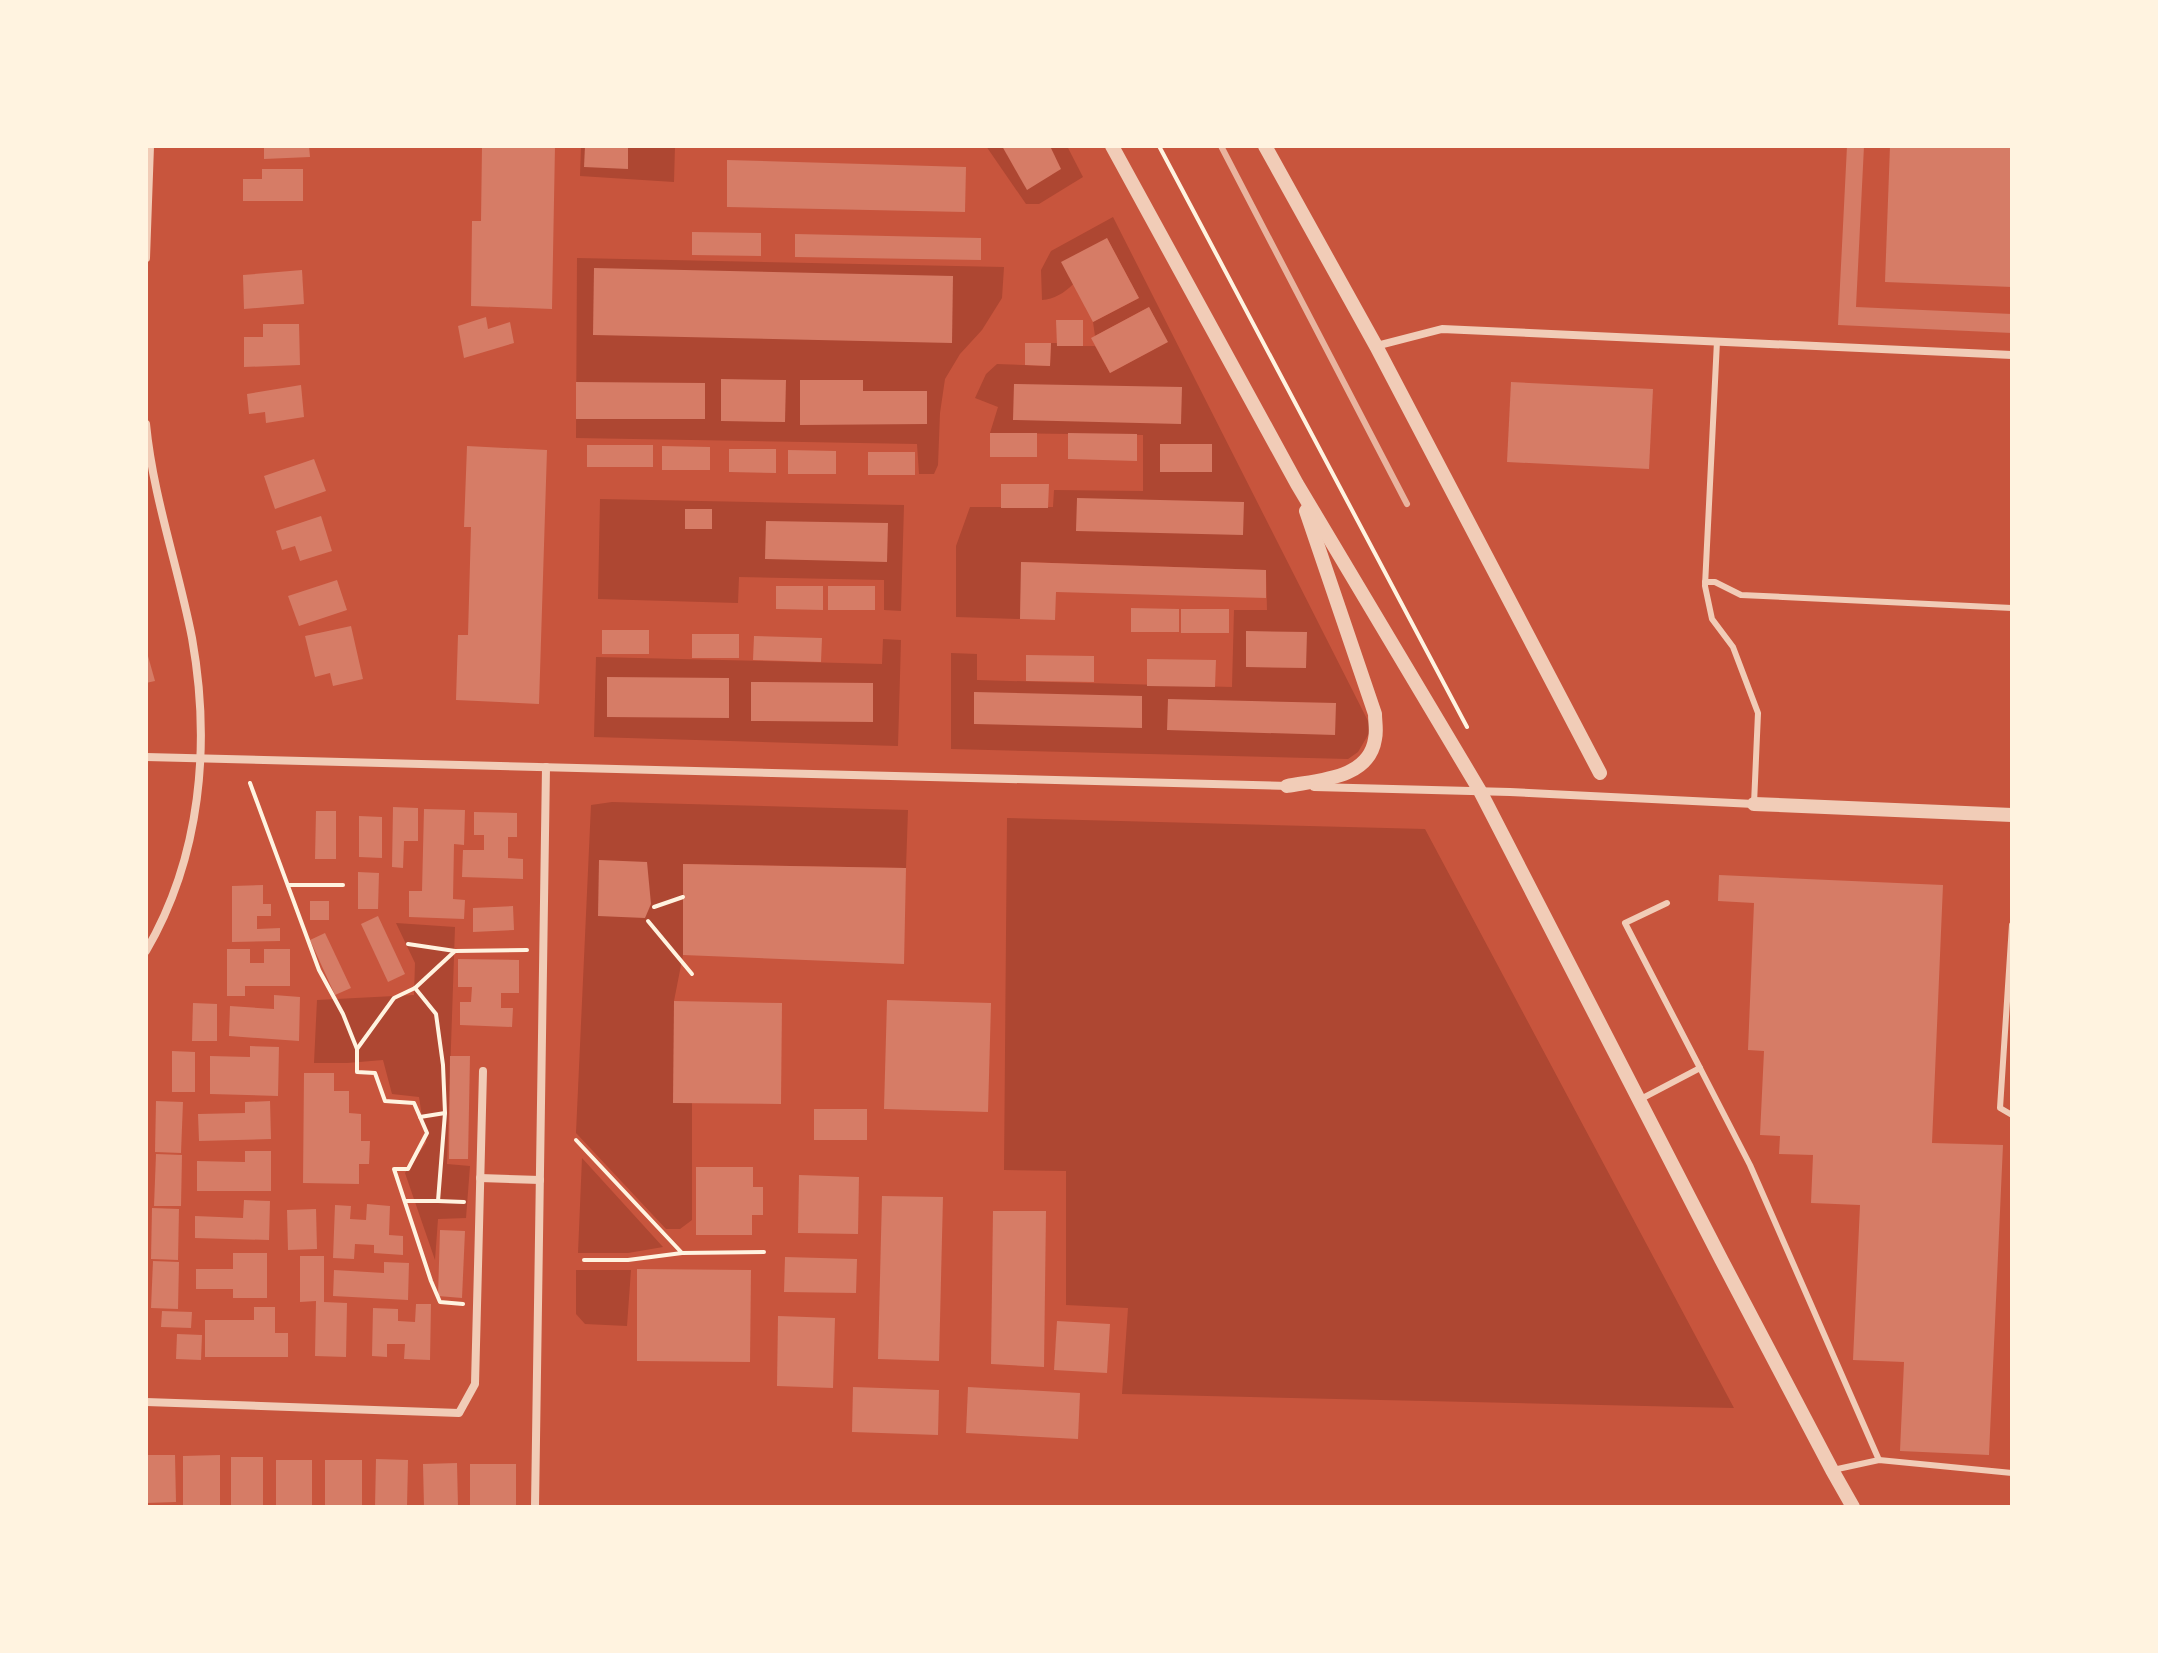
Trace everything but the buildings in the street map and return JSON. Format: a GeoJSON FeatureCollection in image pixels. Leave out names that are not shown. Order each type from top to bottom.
{"type":"FeatureCollection","features":[{"type":"Feature","properties":{"kind":"street"},"geometry":{"type":"LineString","coordinates":[[146,258],[150,146]]}},
{"type":"Feature","properties":{"kind":"street"},"geometry":{"type":"LineString","coordinates":[[1112,146],[1297,484],[1480,791],[1853,1507]]}},
{"type":"Feature","properties":{"kind":"street"},"geometry":{"type":"LineString","coordinates":[[1265,146],[1376,346],[1600,773]]}},
{"type":"Feature","properties":{"kind":"street"},"geometry":{"type":"LineString","coordinates":[[1376,346],[1442,329],[2012,355]]}},
{"type":"Feature","properties":{"kind":"street"},"geometry":{"type":"LineString","coordinates":[[146,424],[159,507],[192,637],[201,720],[201,759],[185,862],[146,951]]}},
{"type":"Feature","properties":{"kind":"street"},"geometry":{"type":"LineString","coordinates":[[1287,786],[1337,776],[1355,769],[1365,761],[1376,737],[1375,714],[1297,484]]}},
{"type":"Feature","properties":{"kind":"street"},"geometry":{"type":"LineString","coordinates":[[146,757],[1480,791],[2012,815]]}},
{"type":"Feature","properties":{"kind":"street"},"geometry":{"type":"LineString","coordinates":[[535,1507],[546,767]]}},
{"type":"Feature","properties":{"kind":"street"},"geometry":{"type":"LineString","coordinates":[[146,1402],[459,1413],[475,1384],[483,1071]]}},
{"type":"Feature","properties":{"kind":"street"},"geometry":{"type":"LineString","coordinates":[[480,1178],[540,1180]]}},
{"type":"Feature","properties":{"kind":"lane"},"geometry":{"type":"LineString","coordinates":[[1717,341],[1705,582],[1712,619],[1733,647],[1758,713],[1754,804]]}},
{"type":"Feature","properties":{"kind":"lane"},"geometry":{"type":"LineString","coordinates":[[1705,582],[1715,582],[1741,595],[2012,608]]}},
{"type":"Feature","properties":{"kind":"lane"},"geometry":{"type":"LineString","coordinates":[[1667,903],[1625,923],[1750,1165],[1879,1460]]}},
{"type":"Feature","properties":{"kind":"lane"},"geometry":{"type":"LineString","coordinates":[[2012,925],[2000,1108],[2012,1115]]}},
{"type":"Feature","properties":{"kind":"lane"},"geometry":{"type":"LineString","coordinates":[[1639,1100],[1700,1068]]}},
{"type":"Feature","properties":{"kind":"lane"},"geometry":{"type":"LineString","coordinates":[[1832,1470],[1879,1460],[2012,1473]]}},
{"type":"Feature","properties":{"kind":"path"},"geometry":{"type":"LineString","coordinates":[[1159,146],[1471,736]]}},
{"type":"Feature","properties":{"kind":"path"},"geometry":{"type":"LineString","coordinates":[[250,783],[319,970],[343,1014],[357,1049],[357,1072],[375,1073],[385,1101],[414,1103],[427,1133],[408,1169],[394,1169],[440,1302],[466,1304]]}},
{"type":"Feature","properties":{"kind":"path"},"geometry":{"type":"LineString","coordinates":[[288,885],[343,885]]}},
{"type":"Feature","properties":{"kind":"path"},"geometry":{"type":"LineString","coordinates":[[654,907],[683,897]]}},
{"type":"Feature","properties":{"kind":"path"},"geometry":{"type":"LineString","coordinates":[[648,921],[692,974]]}},
{"type":"Feature","properties":{"kind":"path"},"geometry":{"type":"LineString","coordinates":[[408,944],[455,951],[543,949]]}},
{"type":"Feature","properties":{"kind":"path"},"geometry":{"type":"LineString","coordinates":[[357,1049],[394,998],[415,988],[455,951]]}},
{"type":"Feature","properties":{"kind":"path"},"geometry":{"type":"LineString","coordinates":[[415,988],[436,1014],[443,1065],[445,1113],[438,1201]]}},
{"type":"Feature","properties":{"kind":"path"},"geometry":{"type":"LineString","coordinates":[[420,1117],[445,1113]]}},
{"type":"Feature","properties":{"kind":"path"},"geometry":{"type":"LineString","coordinates":[[576,1140],[682,1253]]}},
{"type":"Feature","properties":{"kind":"path"},"geometry":{"type":"LineString","coordinates":[[405,1201],[472,1203]]}},
{"type":"Feature","properties":{"kind":"path"},"geometry":{"type":"LineString","coordinates":[[584,1260],[628,1260],[682,1253],[764,1252]]}},
{"type":"Feature","properties":{"kind":"shaded area"},"geometry":{"type":"Polygon","coordinates":[[[581,146],[675,146],[674,182],[580,176],[581,146]]]}},
{"type":"Feature","properties":{"kind":"shaded area"},"geometry":{"type":"Polygon","coordinates":[[[986,146],[1067,146],[1083,177],[1039,204],[1026,204],[986,146]]]}},
{"type":"Feature","properties":{"kind":"shaded area"},"geometry":{"type":"Polygon","coordinates":[[[1113,217],[1368,721],[1371,730],[1358,752],[1348,759],[951,749],[951,653],[977,654],[977,680],[1232,687],[1234,610],[1267,610],[1266,570],[1022,562],[1020,619],[956,617],[956,546],[970,507],[1053,507],[1054,490],[1143,491],[1143,435],[990,433],[998,407],[975,398],[986,374],[997,364],[1050,366],[1051,343],[1057,343],[1057,346],[1095,346],[1110,373],[1167,342],[1149,307],[1095,336],[1093,322],[1139,298],[1107,238],[1072,286],[1053,298],[1042,300],[1041,270],[1051,251],[1113,217]]]}},
{"type":"Feature","properties":{"kind":"shaded area"},"geometry":{"type":"Polygon","coordinates":[[[577,258],[1004,267],[1002,298],[945,379],[938,465],[934,474],[919,474],[917,444],[576,438],[577,258]]]}},
{"type":"Feature","properties":{"kind":"shaded area"},"geometry":{"type":"Polygon","coordinates":[[[600,499],[904,505],[901,611],[884,610],[884,580],[739,577],[738,603],[598,599],[600,499]]]}},
{"type":"Feature","properties":{"kind":"shaded area"},"geometry":{"type":"Polygon","coordinates":[[[883,639],[901,640],[898,746],[594,737],[596,657],[882,664],[883,639]]]}},
{"type":"Feature","properties":{"kind":"shaded area"},"geometry":{"type":"Polygon","coordinates":[[[612,802],[908,810],[906,868],[683,864],[683,955],[674,1001],[692,1103],[692,1220],[680,1229],[666,1229],[576,1133],[591,805],[612,802]]]}},
{"type":"Feature","properties":{"kind":"shaded area"},"geometry":{"type":"Polygon","coordinates":[[[1007,818],[1425,829],[1734,1408],[1122,1394],[1128,1308],[1066,1305],[1066,1171],[1004,1170],[1007,818]]]}},
{"type":"Feature","properties":{"kind":"shaded area"},"geometry":{"type":"Polygon","coordinates":[[[396,923],[455,927],[447,1164],[470,1166],[466,1218],[438,1219],[435,1260],[405,1173],[426,1143],[419,1097],[392,1094],[383,1060],[314,1063],[317,1000],[414,995],[415,963],[396,923]]]}},
{"type":"Feature","properties":{"kind":"shaded area"},"geometry":{"type":"Polygon","coordinates":[[[582,1158],[663,1247],[628,1253],[578,1253],[582,1158]]]}},
{"type":"Feature","properties":{"kind":"shaded area"},"geometry":{"type":"Polygon","coordinates":[[[576,1270],[631,1270],[627,1326],[585,1324],[576,1314],[576,1270]]]}},
{"type":"Feature","properties":{"kind":"railway"},"geometry":{"type":"LineString","coordinates":[[1221,146],[1407,504]]}}]}
